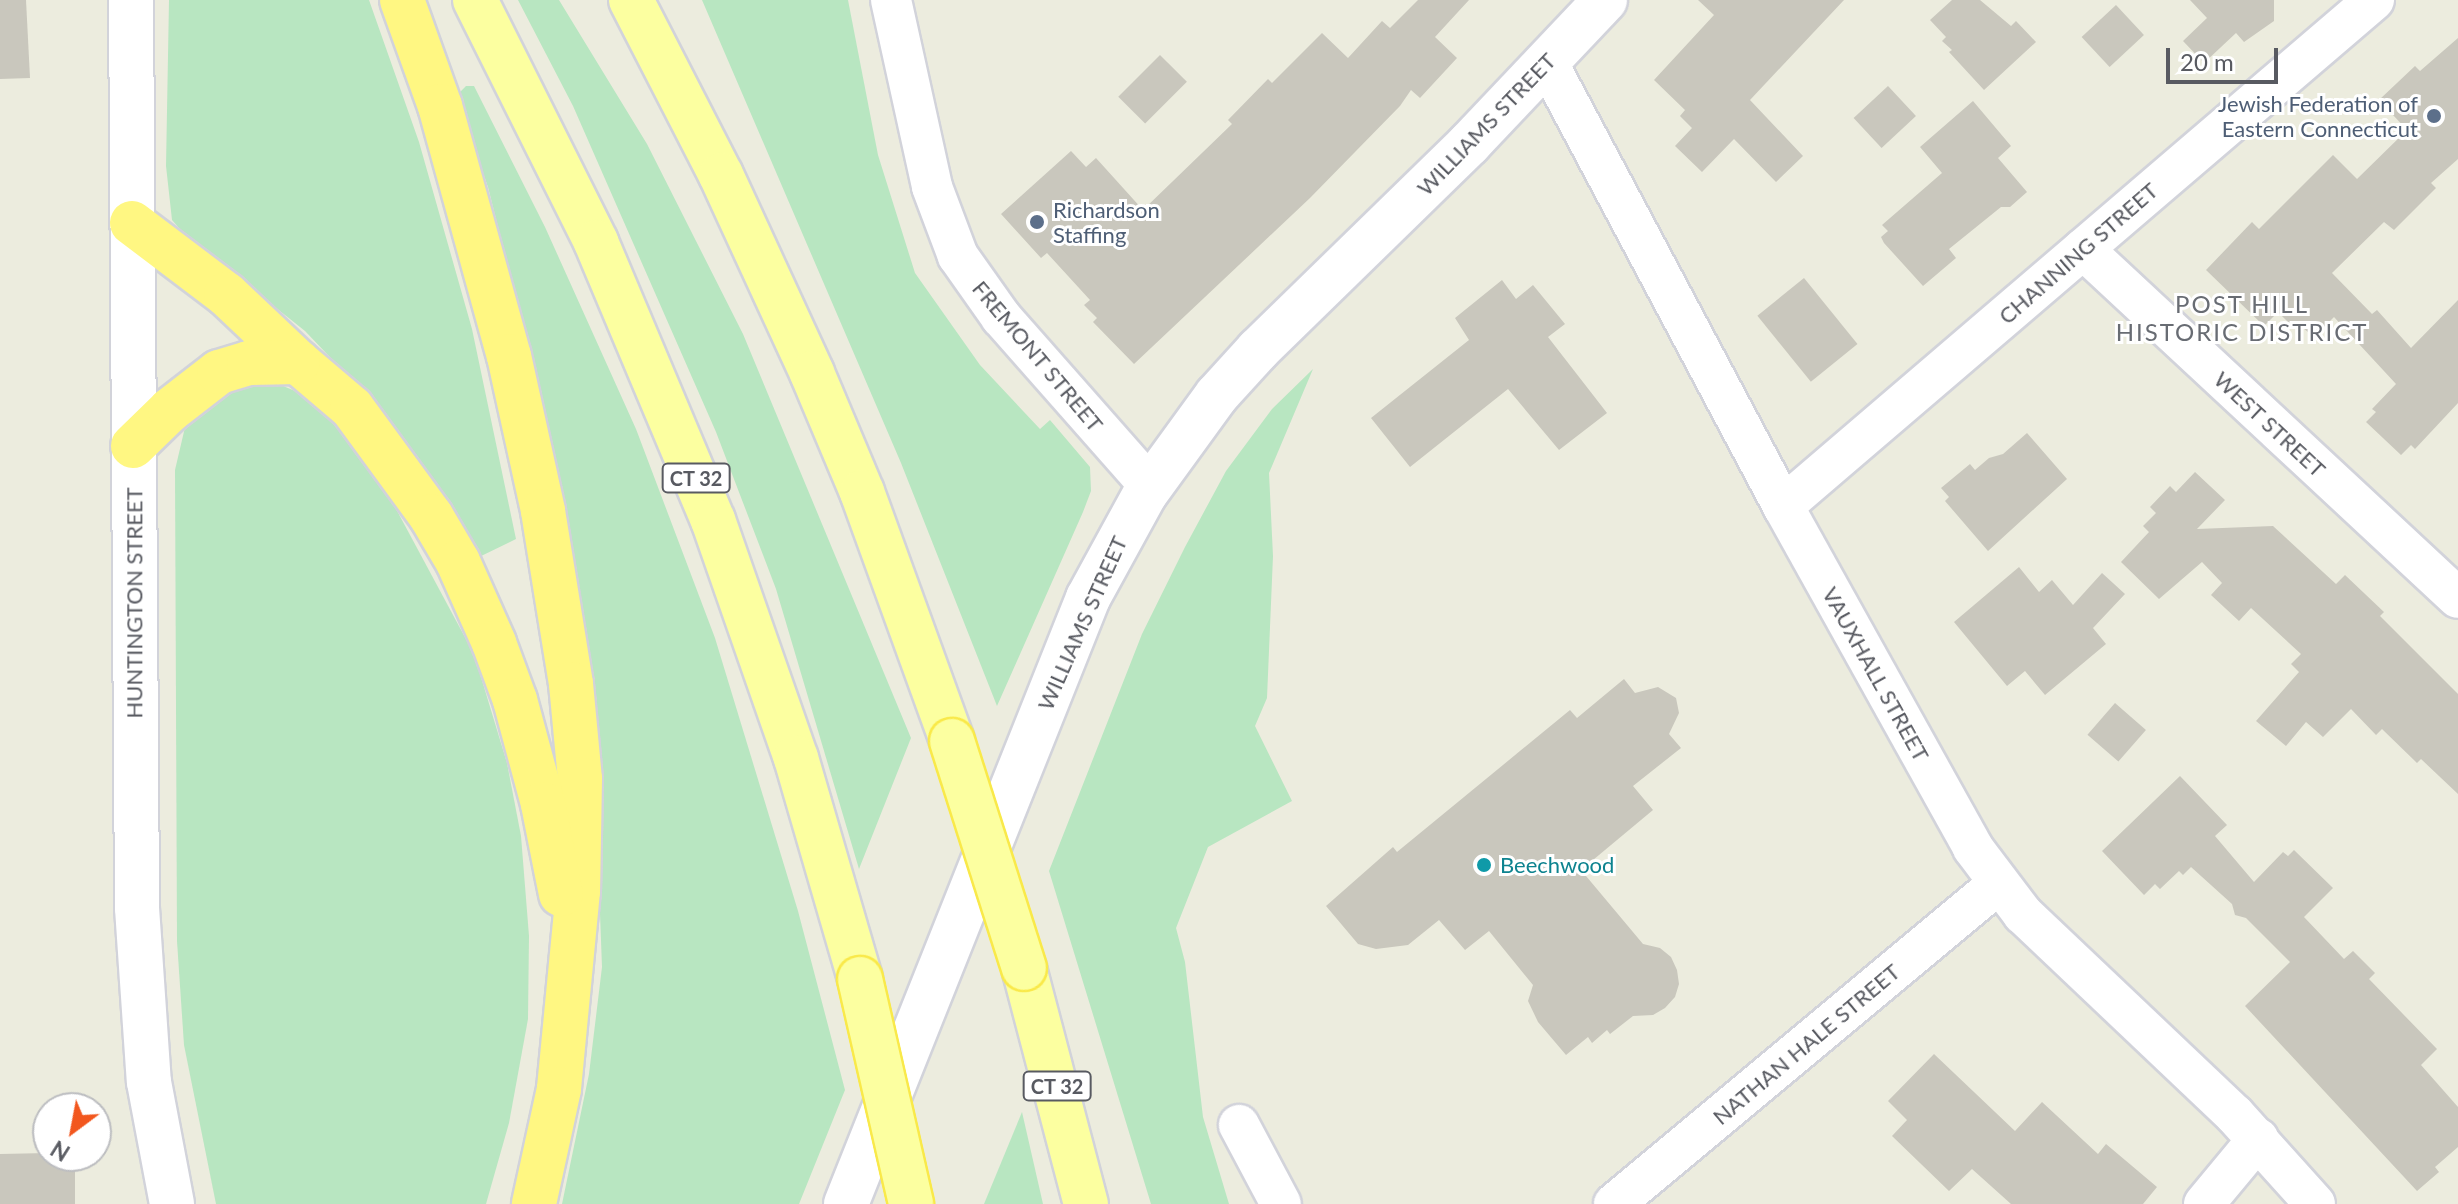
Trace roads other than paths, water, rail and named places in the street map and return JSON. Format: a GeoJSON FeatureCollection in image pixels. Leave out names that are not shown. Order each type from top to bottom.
{"type":"FeatureCollection","features":[{"type":"Feature","properties":{"kind":"highway"},"geometry":{"type":"LineString","coordinates":[[402,0],[440,106],[486,266],[543,511],[571,684],[580,779],[573,959],[559,1089],[534,1204]]}},
{"type":"Feature","properties":{"kind":"highway"},"geometry":{"type":"LineString","coordinates":[[132,223],[226,294],[352,408],[394,460],[458,562],[515,700],[543,804],[573,959]]}},
{"type":"Feature","properties":{"kind":"highway"},"geometry":{"type":"LineString","coordinates":[[133,446],[170,410],[219,372],[249,363],[298,362]]}},
{"type":"Feature","properties":{"kind":"main road","name":"CT 32"},"geometry":{"type":"LineString","coordinates":[[475,0],[596,242],[707,506],[796,758],[860,979],[911,1204]]}},
{"type":"Feature","properties":{"kind":"main road","name":"CT 32"},"geometry":{"type":"LineString","coordinates":[[631,0],[721,175],[812,373],[862,492],[952,741],[1024,968],[1086,1204]]}},
{"type":"Feature","properties":{"kind":"street","name":"HUNTINGTON STREET"},"geometry":{"type":"LineString","coordinates":[[131,0],[140,999],[153,1107],[172,1204]]}},
{"type":"Feature","properties":{"kind":"street","name":"WILLIAMS STREET"},"geometry":{"type":"LineString","coordinates":[[846,1204],[1088,598],[1150,486],[1217,395],[1258,350],[1547,62],[1605,0]]}},
{"type":"Feature","properties":{"kind":"street","name":"CHANNING STREET"},"geometry":{"type":"LineString","coordinates":[[1783,506],[2374,0]]}},
{"type":"Feature","properties":{"kind":"street","name":"FREMONT STREET"},"geometry":{"type":"LineString","coordinates":[[895,15],[932,187],[958,256],[1001,317],[1150,486]]}},
{"type":"Feature","properties":{"kind":"street","name":"VAUXHALL STREET"},"geometry":{"type":"LineString","coordinates":[[1547,62],[1783,506],[1973,848],[1998,884],[2052,944],[2258,1139],[2315,1204]]}},
{"type":"Feature","properties":{"kind":"street","name":"WEST STREET"},"geometry":{"type":"LineString","coordinates":[[2083,249],[2458,598]]}},
{"type":"Feature","properties":{"kind":"street","name":"NATHAN HALE STREET"},"geometry":{"type":"LineString","coordinates":[[1614,1204],[1998,884]]}},
{"type":"Feature","properties":{"kind":"street"},"geometry":{"type":"LineString","coordinates":[[1239,1125],[1281,1204]]}},
{"type":"Feature","properties":{"kind":"street"},"geometry":{"type":"LineString","coordinates":[[2204,1204],[2258,1139]]}},
{"type":"Feature","properties":{"kind":"place","name":"Jewish Federation of Eastern Connecticut"},"geometry":{"type":"Point","coordinates":[2434,116]}},
{"type":"Feature","properties":{"kind":"place","name":"Richardson Staffing"},"geometry":{"type":"Point","coordinates":[1037,222]}},
{"type":"Feature","properties":{"kind":"place","name":"Beechwood"},"geometry":{"type":"Point","coordinates":[1484,865]}},
{"type":"Feature","properties":{"kind":"district","name":"POST HILL HISTORIC DISTRICT"},"geometry":{"type":"Point","coordinates":[2242,318]}}]}
